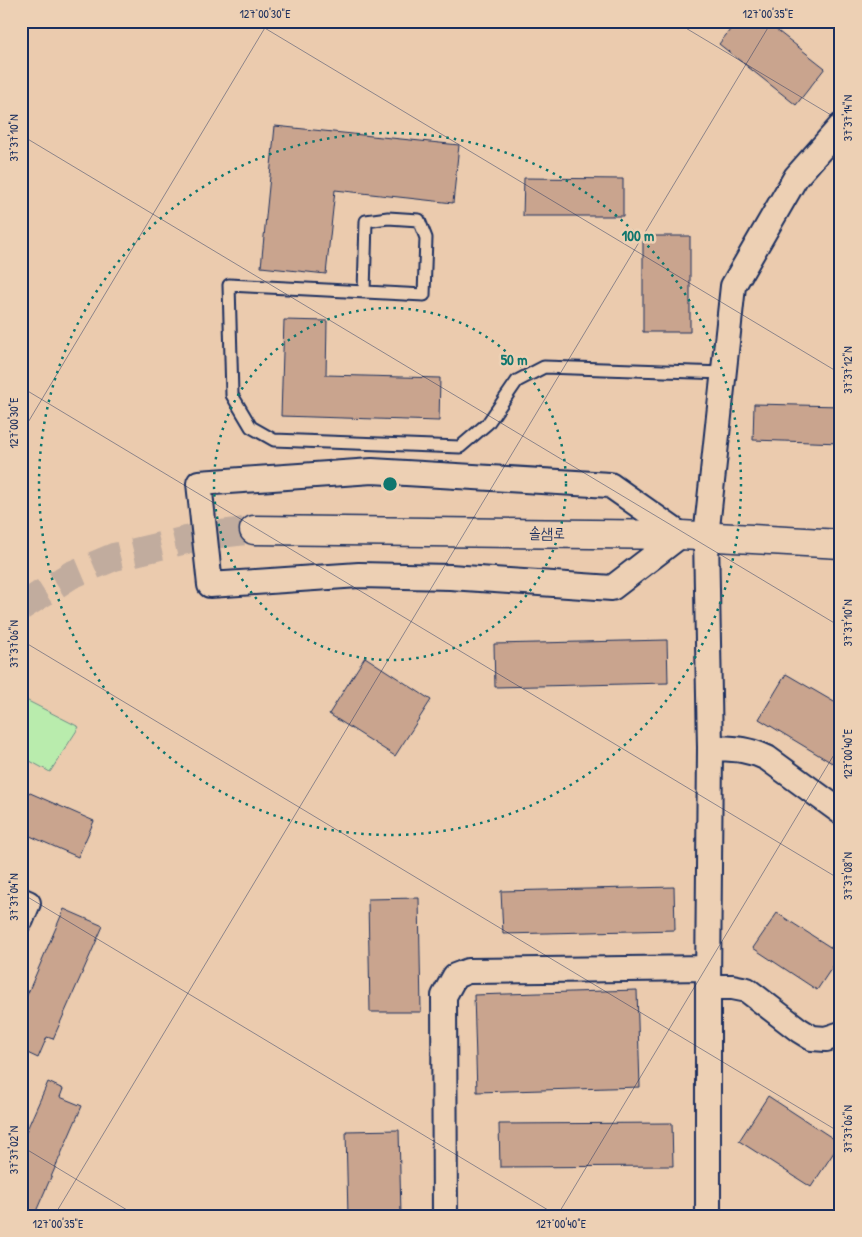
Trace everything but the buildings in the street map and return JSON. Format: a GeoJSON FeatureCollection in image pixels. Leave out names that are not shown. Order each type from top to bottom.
{"type":"FeatureCollection","features":[{"type":"Feature","properties":{"kind":"main road","name":"솔샘로"},"geometry":{"type":"LineString","coordinates":[[254,530],[694,536],[841,544]]}},
{"type":"Feature","properties":{"kind":"street"},"geometry":{"type":"LineString","coordinates":[[708,1216],[710,748],[694,536],[724,373],[733,286],[796,177],[841,126]]}},
{"type":"Feature","properties":{"kind":"street"},"geometry":{"type":"LineString","coordinates":[[372,471],[610,485],[694,536],[612,588],[450,577],[359,575],[210,584],[199,484],[372,471]]}},
{"type":"Feature","properties":{"kind":"street"},"geometry":{"type":"LineString","coordinates":[[710,748],[741,749],[767,758],[841,812]]}},
{"type":"Feature","properties":{"kind":"street"},"geometry":{"type":"LineString","coordinates":[[21,900],[28,903],[21,920]]}},
{"type":"Feature","properties":{"kind":"street"},"geometry":{"type":"LineString","coordinates":[[445,1216],[444,996],[455,976],[468,971],[708,978],[746,990],[812,1038],[826,1039],[841,1034]]}},
{"type":"Feature","properties":{"kind":"lane"},"geometry":{"type":"LineString","coordinates":[[364,292],[366,221],[388,218],[419,220],[426,238],[424,295],[364,292],[229,285],[232,395],[251,427],[274,440],[460,447],[488,423],[517,381],[544,367],[724,373]]}},
{"type":"Feature","properties":{"kind":"green space"},"geometry":{"type":"Polygon","coordinates":[[[26,700],[79,727],[50,772],[21,756],[21,704],[26,700]]]}},
{"type":"Feature","properties":{"kind":"tunnel"},"geometry":{"type":"LineString","coordinates":[[21,607],[71,575],[114,557],[203,536],[254,530]]}}]}
